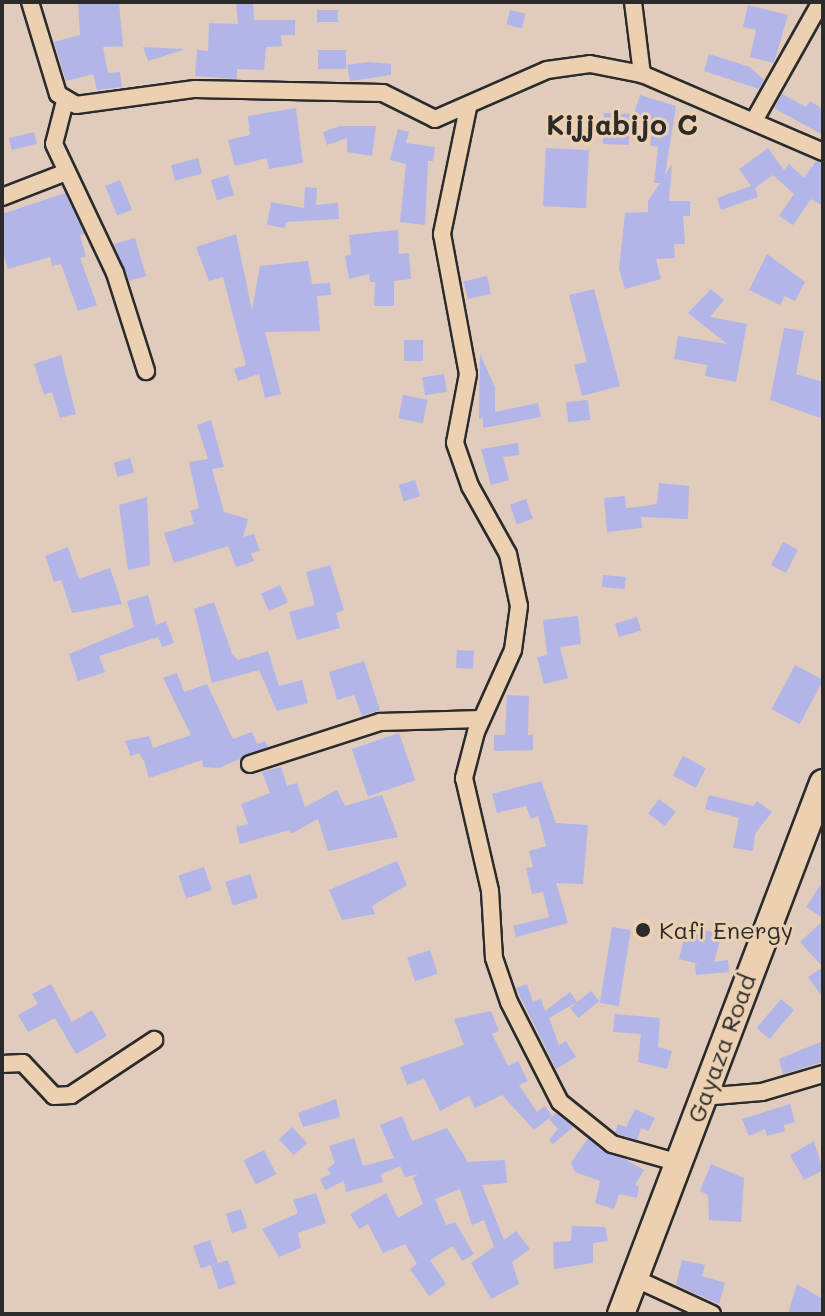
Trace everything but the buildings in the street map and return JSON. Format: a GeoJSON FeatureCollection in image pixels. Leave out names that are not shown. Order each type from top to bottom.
{"type":"FeatureCollection","features":[{"type":"Feature","properties":{"kind":"main road","name":"Gayaza Road"},"geometry":{"type":"LineString","coordinates":[[621,1314],[823,783]]}},
{"type":"Feature","properties":{"kind":"street"},"geometry":{"type":"LineString","coordinates":[[30,2],[49,72],[65,101],[86,106],[221,88],[383,93],[435,119],[468,108],[520,79],[562,67],[590,64],[642,74],[755,119],[823,152]]}},
{"type":"Feature","properties":{"kind":"street"},"geometry":{"type":"LineString","coordinates":[[633,2],[642,74]]}},
{"type":"Feature","properties":{"kind":"street"},"geometry":{"type":"LineString","coordinates":[[755,119],[821,2]]}},
{"type":"Feature","properties":{"kind":"street"},"geometry":{"type":"LineString","coordinates":[[65,101],[53,135],[64,173],[115,273],[146,371]]}},
{"type":"Feature","properties":{"kind":"street"},"geometry":{"type":"LineString","coordinates":[[468,108],[442,234],[468,374],[455,443],[470,486],[508,554],[519,606],[513,650],[481,719],[464,778],[466,798],[490,891],[494,958],[509,1002],[560,1102],[612,1144],[679,1163]]}},
{"type":"Feature","properties":{"kind":"street"},"geometry":{"type":"LineString","coordinates":[[2,197],[64,173]]}},
{"type":"Feature","properties":{"kind":"street"},"geometry":{"type":"LineString","coordinates":[[250,764],[380,722],[437,716],[481,719]]}},
{"type":"Feature","properties":{"kind":"street"},"geometry":{"type":"LineString","coordinates":[[2,1064],[23,1063],[54,1096],[71,1095],[154,1040]]}},
{"type":"Feature","properties":{"kind":"street"},"geometry":{"type":"LineString","coordinates":[[702,1097],[762,1092],[823,1074]]}},
{"type":"Feature","properties":{"kind":"street"},"geometry":{"type":"LineString","coordinates":[[634,1278],[712,1314]]}},
{"type":"Feature","properties":{"kind":"place","name":"Kafi Energy"},"geometry":{"type":"Point","coordinates":[643,930]}},
{"type":"Feature","properties":{"kind":"district","name":"Kijjabijo C"},"geometry":{"type":"Point","coordinates":[622,124]}}]}
